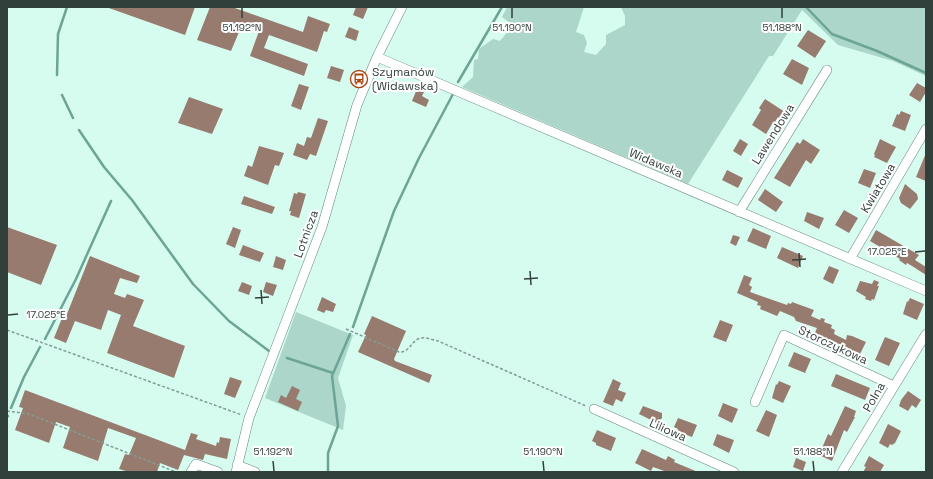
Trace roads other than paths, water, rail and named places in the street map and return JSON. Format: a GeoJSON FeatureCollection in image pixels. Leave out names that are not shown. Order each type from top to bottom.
{"type":"FeatureCollection","features":[{"type":"Feature","properties":{"kind":"street","name":"Lotnicza"},"geometry":{"type":"LineString","coordinates":[[237,468],[249,418],[322,227],[357,105],[377,57],[402,7]]}},
{"type":"Feature","properties":{"kind":"street","name":"Widawska"},"geometry":{"type":"LineString","coordinates":[[377,57],[926,291]]}},
{"type":"Feature","properties":{"kind":"street","name":"Lawendowa"},"geometry":{"type":"LineString","coordinates":[[739,212],[827,70]]}},
{"type":"Feature","properties":{"kind":"street","name":"Kwiatowa"},"geometry":{"type":"LineString","coordinates":[[850,258],[926,129]]}},
{"type":"Feature","properties":{"kind":"street","name":"Polna"},"geometry":{"type":"LineString","coordinates":[[842,472],[926,334]]}},
{"type":"Feature","properties":{"kind":"street","name":"Storczykowa"},"geometry":{"type":"LineString","coordinates":[[755,402],[784,335],[894,386]]}},
{"type":"Feature","properties":{"kind":"street","name":"Liliowa"},"geometry":{"type":"LineString","coordinates":[[594,409],[734,472]]}},
{"type":"Feature","properties":{"kind":"street"},"geometry":{"type":"LineString","coordinates":[[191,472],[196,464],[218,472]]}},
{"type":"Feature","properties":{"kind":"street"},"geometry":{"type":"LineString","coordinates":[[237,468],[254,472]]}},
{"type":"Feature","properties":{"kind":"waterway"},"geometry":{"type":"LineString","coordinates":[[57,75],[58,34],[67,7]]}},
{"type":"Feature","properties":{"kind":"waterway"},"geometry":{"type":"LineString","coordinates":[[458,82],[502,7]]}},
{"type":"Feature","properties":{"kind":"waterway"},"geometry":{"type":"LineString","coordinates":[[806,7],[832,34],[877,51],[926,73]]}},
{"type":"Feature","properties":{"kind":"waterway"},"geometry":{"type":"LineString","coordinates":[[353,327],[394,211],[419,158],[453,94]]}},
{"type":"Feature","properties":{"kind":"waterway"},"geometry":{"type":"LineString","coordinates":[[62,95],[73,118]]}},
{"type":"Feature","properties":{"kind":"waterway"},"geometry":{"type":"LineString","coordinates":[[79,130],[104,167],[132,200],[193,284],[229,321],[269,351]]}},
{"type":"Feature","properties":{"kind":"waterway"},"geometry":{"type":"LineString","coordinates":[[45,339],[76,279],[111,201]]}},
{"type":"Feature","properties":{"kind":"waterway"},"geometry":{"type":"LineString","coordinates":[[328,472],[328,453],[338,426],[332,376],[350,334]]}},
{"type":"Feature","properties":{"kind":"waterway"},"geometry":{"type":"LineString","coordinates":[[11,408],[24,377],[40,347]]}},
{"type":"Feature","properties":{"kind":"waterway"},"geometry":{"type":"LineString","coordinates":[[287,358],[333,373]]}},
{"type":"Feature","properties":{"kind":"place","name":"Szymanów (Widawska)"},"geometry":{"type":"Point","coordinates":[359,79]}}]}
